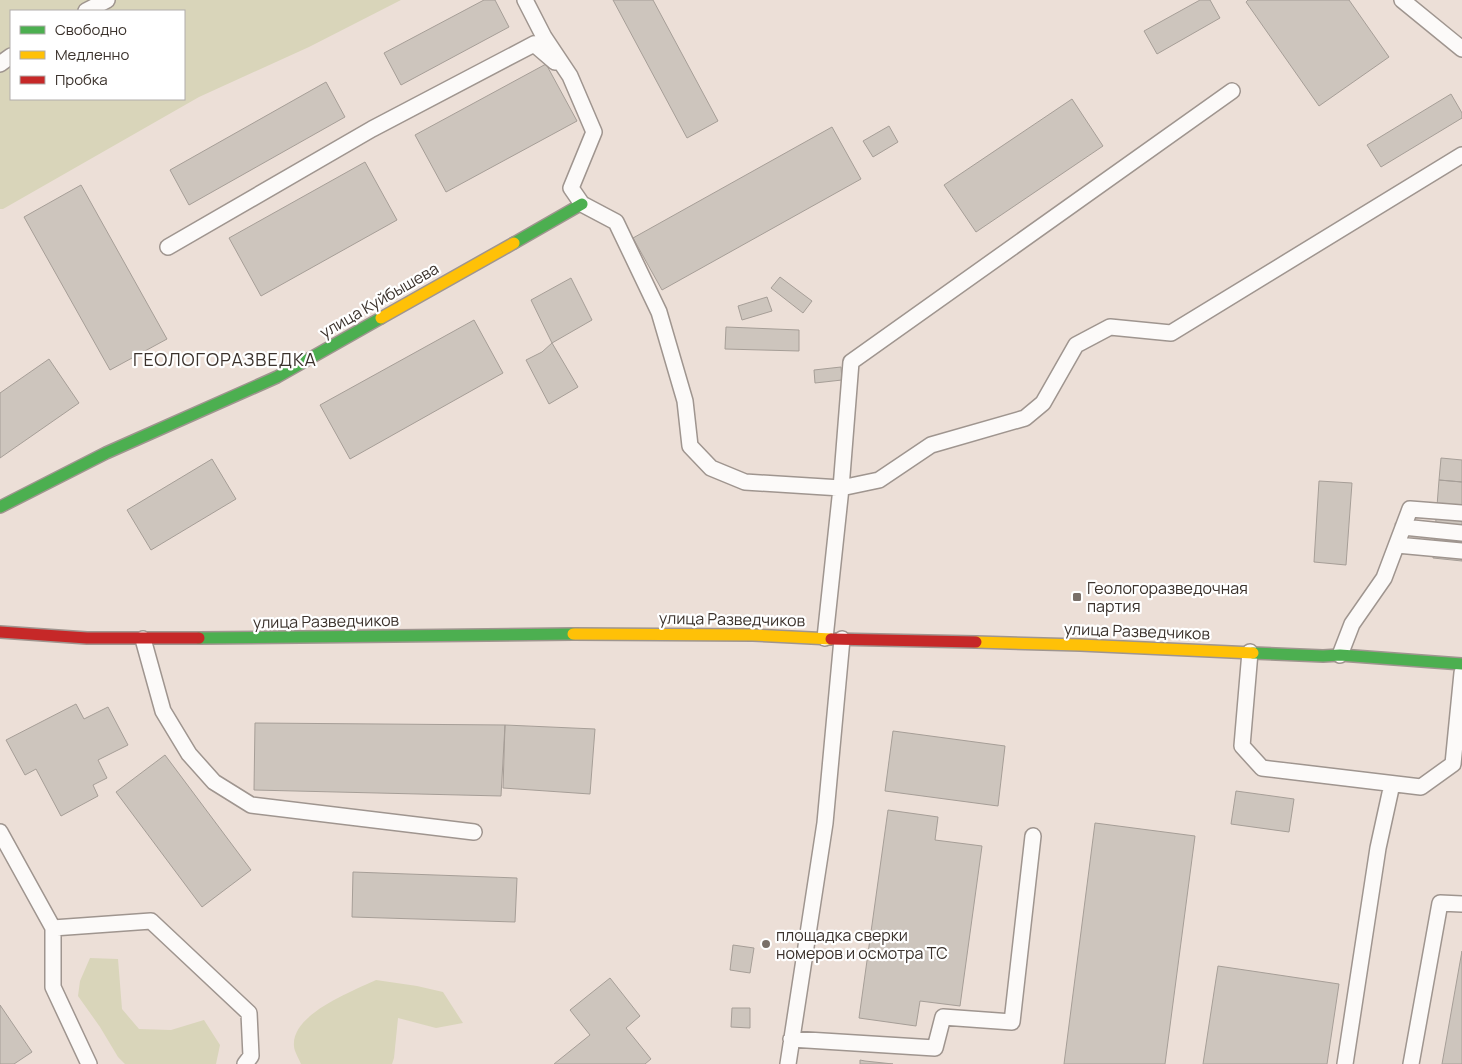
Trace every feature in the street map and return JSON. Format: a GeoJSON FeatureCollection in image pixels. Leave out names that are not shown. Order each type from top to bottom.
{"type":"FeatureCollection","features":[{"type":"Feature","properties":{"kind":"main road","name":"улица Куйбышева"},"geometry":{"type":"LineString","coordinates":[[0,508],[106,453],[277,377],[582,204]]}},
{"type":"Feature","properties":{"kind":"main road","name":"улица Разведчиков"},"geometry":{"type":"LineString","coordinates":[[0,632],[143,639],[597,634],[754,635],[1080,645],[1323,656],[1340,655],[1462,664]]}},
{"type":"Feature","properties":{"kind":"lane"},"geometry":{"type":"LineString","coordinates":[[88,10],[107,0]]}},
{"type":"Feature","properties":{"kind":"lane"},"geometry":{"type":"LineString","coordinates":[[525,0],[544,37],[570,76],[594,132],[571,188],[582,204],[616,222],[659,312],[685,401],[690,446],[711,468],[746,482],[841,488],[879,480],[932,444],[1025,418],[1044,403],[1076,345],[1110,327],[1171,333],[1462,155]]}},
{"type":"Feature","properties":{"kind":"lane"},"geometry":{"type":"LineString","coordinates":[[1402,0],[1462,49]]}},
{"type":"Feature","properties":{"kind":"lane"},"geometry":{"type":"LineString","coordinates":[[168,247],[372,129],[534,44],[570,76]]}},
{"type":"Feature","properties":{"kind":"lane"},"geometry":{"type":"LineString","coordinates":[[825,638],[841,488],[851,362],[1232,91]]}},
{"type":"Feature","properties":{"kind":"lane"},"geometry":{"type":"LineString","coordinates":[[1340,655],[1352,624],[1384,578],[1410,509],[1462,513]]}},
{"type":"Feature","properties":{"kind":"lane"},"geometry":{"type":"LineString","coordinates":[[1403,528],[1462,533]]}},
{"type":"Feature","properties":{"kind":"lane"},"geometry":{"type":"LineString","coordinates":[[1397,545],[1462,551]]}},
{"type":"Feature","properties":{"kind":"lane"},"geometry":{"type":"LineString","coordinates":[[143,639],[163,711],[189,754],[214,782],[251,805],[474,832]]}},
{"type":"Feature","properties":{"kind":"lane"},"geometry":{"type":"LineString","coordinates":[[788,1064],[825,823],[842,639]]}},
{"type":"Feature","properties":{"kind":"lane"},"geometry":{"type":"LineString","coordinates":[[1250,652],[1242,746],[1262,768],[1421,787],[1453,764],[1462,673]]}},
{"type":"Feature","properties":{"kind":"lane"},"geometry":{"type":"LineString","coordinates":[[1345,1064],[1378,848],[1392,784]]}},
{"type":"Feature","properties":{"kind":"lane"},"geometry":{"type":"LineString","coordinates":[[0,832],[53,928],[53,987],[89,1064]]}},
{"type":"Feature","properties":{"kind":"lane"},"geometry":{"type":"LineString","coordinates":[[791,1039],[935,1048],[944,1017],[1012,1022],[1033,836]]}},
{"type":"Feature","properties":{"kind":"lane"},"geometry":{"type":"LineString","coordinates":[[1411,1064],[1440,903],[1462,904]]}},
{"type":"Feature","properties":{"kind":"lane"},"geometry":{"type":"LineString","coordinates":[[53,928],[151,921],[249,1013],[251,1056],[245,1064]]}},
{"type":"Feature","properties":{"kind":"shaded area"},"geometry":{"type":"Polygon","coordinates":[[[0,0],[401,0],[309,47],[199,97],[0,209],[0,0]]]}},
{"type":"Feature","properties":{"kind":"shaded area"},"geometry":{"type":"Polygon","coordinates":[[[90,958],[118,959],[122,1009],[139,1029],[171,1030],[204,1020],[220,1045],[216,1064],[125,1064],[118,1057],[78,996],[80,981],[90,958]]]}},
{"type":"Feature","properties":{"kind":"shaded area"},"geometry":{"type":"Polygon","coordinates":[[[376,980],[443,992],[463,1023],[436,1028],[398,1018],[392,1064],[301,1064],[294,1046],[296,1034],[302,1024],[325,1005],[376,980]]]}},
{"type":"Feature","properties":{"kind":"building"},"geometry":{"type":"Polygon","coordinates":[[[484,0],[495,0],[509,27],[401,85],[384,53],[484,0]]]}},
{"type":"Feature","properties":{"kind":"building"},"geometry":{"type":"Polygon","coordinates":[[[613,0],[653,0],[718,121],[687,138],[613,0]]]}},
{"type":"Feature","properties":{"kind":"building"},"geometry":{"type":"Polygon","coordinates":[[[1200,0],[1210,0],[1220,18],[1157,54],[1144,31],[1200,0]]]}},
{"type":"Feature","properties":{"kind":"building"},"geometry":{"type":"Polygon","coordinates":[[[1248,0],[1349,0],[1389,57],[1319,106],[1246,2],[1248,0]]]}},
{"type":"Feature","properties":{"kind":"building"},"geometry":{"type":"Polygon","coordinates":[[[546,64],[577,121],[446,192],[415,135],[546,64]]]}},
{"type":"Feature","properties":{"kind":"building"},"geometry":{"type":"Polygon","coordinates":[[[326,82],[345,117],[189,205],[170,170],[326,82]]]}},
{"type":"Feature","properties":{"kind":"building"},"geometry":{"type":"Polygon","coordinates":[[[1451,94],[1462,113],[1462,118],[1381,167],[1367,145],[1451,94]]]}},
{"type":"Feature","properties":{"kind":"building"},"geometry":{"type":"Polygon","coordinates":[[[1072,99],[1103,146],[976,232],[944,185],[1072,99]]]}},
{"type":"Feature","properties":{"kind":"building"},"geometry":{"type":"Polygon","coordinates":[[[889,126],[898,142],[873,157],[863,141],[889,126]]]}},
{"type":"Feature","properties":{"kind":"building"},"geometry":{"type":"Polygon","coordinates":[[[832,127],[861,179],[662,290],[633,238],[832,127]]]}},
{"type":"Feature","properties":{"kind":"building"},"geometry":{"type":"Polygon","coordinates":[[[365,162],[397,220],[261,296],[229,238],[365,162]]]}},
{"type":"Feature","properties":{"kind":"building"},"geometry":{"type":"Polygon","coordinates":[[[81,185],[167,339],[110,370],[24,217],[81,185]]]}},
{"type":"Feature","properties":{"kind":"building"},"geometry":{"type":"Polygon","coordinates":[[[780,277],[812,301],[803,313],[771,288],[780,277]]]}},
{"type":"Feature","properties":{"kind":"building"},"geometry":{"type":"Polygon","coordinates":[[[571,278],[592,320],[552,343],[531,300],[571,278]]]}},
{"type":"Feature","properties":{"kind":"building"},"geometry":{"type":"Polygon","coordinates":[[[767,297],[772,311],[742,320],[738,306],[767,297]]]}},
{"type":"Feature","properties":{"kind":"building"},"geometry":{"type":"Polygon","coordinates":[[[474,320],[503,373],[350,459],[320,405],[474,320]]]}},
{"type":"Feature","properties":{"kind":"building"},"geometry":{"type":"Polygon","coordinates":[[[726,327],[799,330],[799,351],[725,349],[726,327]]]}},
{"type":"Feature","properties":{"kind":"building"},"geometry":{"type":"Polygon","coordinates":[[[552,343],[578,387],[549,404],[526,360],[542,352],[552,343]]]}},
{"type":"Feature","properties":{"kind":"building"},"geometry":{"type":"Polygon","coordinates":[[[49,359],[79,403],[0,458],[0,393],[49,359]]]}},
{"type":"Feature","properties":{"kind":"building"},"geometry":{"type":"Polygon","coordinates":[[[841,367],[842,380],[815,383],[814,370],[841,367]]]}},
{"type":"Feature","properties":{"kind":"building"},"geometry":{"type":"Polygon","coordinates":[[[1441,458],[1462,460],[1462,482],[1439,480],[1441,458]]]}},
{"type":"Feature","properties":{"kind":"building"},"geometry":{"type":"Polygon","coordinates":[[[212,459],[236,499],[151,550],[127,510],[212,459]]]}},
{"type":"Feature","properties":{"kind":"building"},"geometry":{"type":"Polygon","coordinates":[[[1439,480],[1462,482],[1462,561],[1433,558],[1439,480]]]}},
{"type":"Feature","properties":{"kind":"building"},"geometry":{"type":"Polygon","coordinates":[[[1319,481],[1352,483],[1346,565],[1314,562],[1319,481]]]}},
{"type":"Feature","properties":{"kind":"building"},"geometry":{"type":"Polygon","coordinates":[[[76,704],[84,719],[108,707],[128,745],[98,760],[107,778],[93,785],[98,796],[61,816],[36,769],[25,775],[6,740],[76,704]]]}},
{"type":"Feature","properties":{"kind":"building"},"geometry":{"type":"Polygon","coordinates":[[[255,723],[505,725],[501,796],[254,790],[255,723]]]}},
{"type":"Feature","properties":{"kind":"building"},"geometry":{"type":"Polygon","coordinates":[[[505,725],[595,729],[590,794],[503,788],[505,725]]]}},
{"type":"Feature","properties":{"kind":"building"},"geometry":{"type":"Polygon","coordinates":[[[893,731],[1005,746],[998,806],[885,791],[893,731]]]}},
{"type":"Feature","properties":{"kind":"building"},"geometry":{"type":"Polygon","coordinates":[[[165,755],[251,870],[202,907],[116,792],[165,755]]]}},
{"type":"Feature","properties":{"kind":"building"},"geometry":{"type":"Polygon","coordinates":[[[1236,791],[1294,799],[1289,832],[1231,824],[1236,791]]]}},
{"type":"Feature","properties":{"kind":"building"},"geometry":{"type":"Polygon","coordinates":[[[888,810],[938,817],[935,840],[982,846],[960,1006],[920,1001],[916,1026],[859,1018],[888,810]]]}},
{"type":"Feature","properties":{"kind":"building"},"geometry":{"type":"Polygon","coordinates":[[[1095,823],[1195,836],[1165,1064],[1064,1064],[1095,823]]]}},
{"type":"Feature","properties":{"kind":"building"},"geometry":{"type":"Polygon","coordinates":[[[353,872],[517,878],[515,922],[352,917],[353,872]]]}},
{"type":"Feature","properties":{"kind":"building"},"geometry":{"type":"Polygon","coordinates":[[[733,945],[754,948],[750,973],[730,970],[733,945]]]}},
{"type":"Feature","properties":{"kind":"building"},"geometry":{"type":"Polygon","coordinates":[[[1462,951],[1462,1064],[1442,1064],[1462,951]]]}},
{"type":"Feature","properties":{"kind":"building"},"geometry":{"type":"Polygon","coordinates":[[[1218,966],[1339,984],[1327,1064],[1203,1064],[1218,966]]]}},
{"type":"Feature","properties":{"kind":"building"},"geometry":{"type":"Polygon","coordinates":[[[610,978],[640,1016],[626,1028],[651,1059],[645,1064],[554,1064],[590,1035],[570,1010],[610,978]]]}},
{"type":"Feature","properties":{"kind":"building"},"geometry":{"type":"Polygon","coordinates":[[[0,1005],[32,1052],[14,1064],[0,1064],[0,1005]]]}},
{"type":"Feature","properties":{"kind":"building"},"geometry":{"type":"Polygon","coordinates":[[[732,1008],[750,1008],[750,1028],[731,1027],[732,1008]]]}},
{"type":"Feature","properties":{"kind":"building"},"geometry":{"type":"Polygon","coordinates":[[[860,1060],[865,1061],[893,1064],[860,1064],[860,1060]]]}},
{"type":"Feature","properties":{"kind":"traffic: fast"},"geometry":{"type":"LineString","coordinates":[[514,243],[582,204]]}},
{"type":"Feature","properties":{"kind":"traffic: fast"},"geometry":{"type":"LineString","coordinates":[[0,507],[106,453],[277,377],[381,318]]}},
{"type":"Feature","properties":{"kind":"traffic: fast"},"geometry":{"type":"LineString","coordinates":[[199,638],[573,634]]}},
{"type":"Feature","properties":{"kind":"traffic: fast"},"geometry":{"type":"LineString","coordinates":[[1253,653],[1340,655],[1462,664]]}},
{"type":"Feature","properties":{"kind":"traffic: slow"},"geometry":{"type":"LineString","coordinates":[[381,318],[514,243]]}},
{"type":"Feature","properties":{"kind":"traffic: slow"},"geometry":{"type":"LineString","coordinates":[[573,634],[753,635],[831,639]]}},
{"type":"Feature","properties":{"kind":"traffic: slow"},"geometry":{"type":"LineString","coordinates":[[976,642],[1253,653]]}},
{"type":"Feature","properties":{"kind":"traffic: jam"},"geometry":{"type":"LineString","coordinates":[[0,632],[87,638],[199,638]]}},
{"type":"Feature","properties":{"kind":"traffic: jam"},"geometry":{"type":"LineString","coordinates":[[831,639],[976,642]]}},
{"type":"Feature","properties":{"kind":"place","name":"Геологоразведочная партия"},"geometry":{"type":"Point","coordinates":[1077,597]}},
{"type":"Feature","properties":{"kind":"place","name":"площадка сверки номеров и осмотра ТС"},"geometry":{"type":"Point","coordinates":[766,944]}},
{"type":"Feature","properties":{"kind":"district","name":"ГЕОЛОГОРАЗВЕДКА"},"geometry":{"type":"Point","coordinates":[225,360]}}]}
